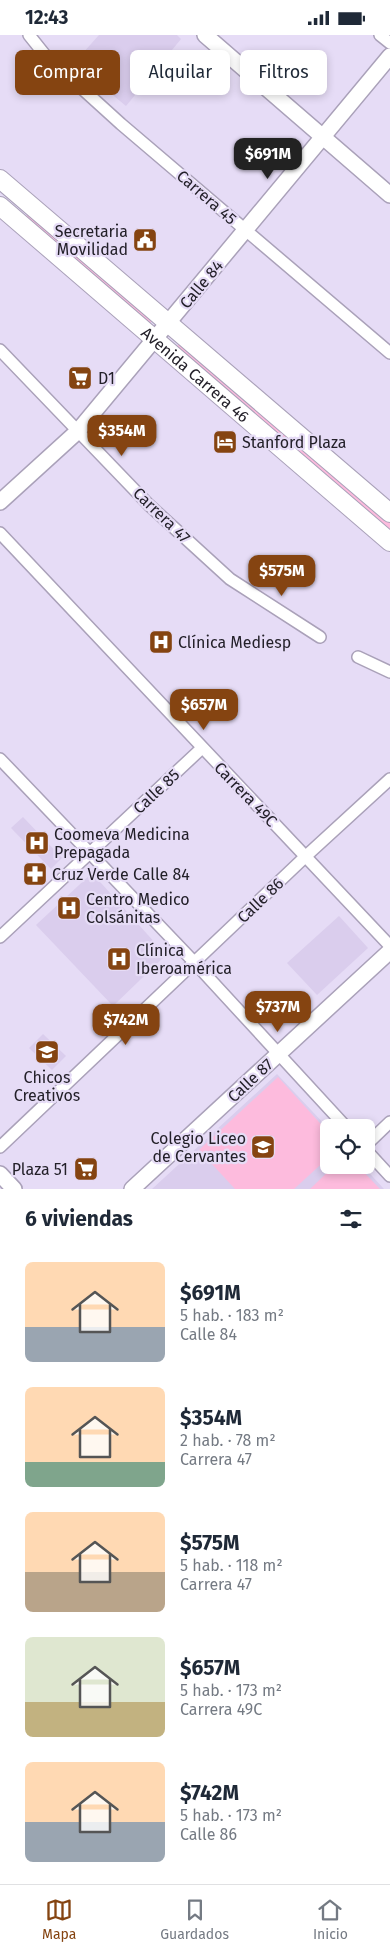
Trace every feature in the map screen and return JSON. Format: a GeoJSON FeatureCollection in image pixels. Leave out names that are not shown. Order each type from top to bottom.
{"type":"FeatureCollection","features":[{"type":"Feature","properties":{"kind":"main road","name":"Avenida Carrera 46"},"geometry":{"type":"LineString","coordinates":[[0,179],[390,513]]}},
{"type":"Feature","properties":{"kind":"main road"},"geometry":{"type":"LineString","coordinates":[[13,219],[28,202]]}},
{"type":"Feature","properties":{"kind":"main road","name":"Avenida Carrera 46"},"geometry":{"type":"LineString","coordinates":[[0,206],[390,542]]}},
{"type":"Feature","properties":{"kind":"street","name":"Carrera 45"},"geometry":{"type":"LineString","coordinates":[[29,35],[44,55],[121,124],[390,353]]}},
{"type":"Feature","properties":{"kind":"street"},"geometry":{"type":"LineString","coordinates":[[205,35],[390,195]]}},
{"type":"Feature","properties":{"kind":"street"},"geometry":{"type":"LineString","coordinates":[[380,35],[390,43]]}},
{"type":"Feature","properties":{"kind":"street","name":"Calle 84"},"geometry":{"type":"LineString","coordinates":[[0,501],[78,431],[390,56]]}},
{"type":"Feature","properties":{"kind":"street","name":"Carrera 47"},"geometry":{"type":"LineString","coordinates":[[0,350],[149,505],[230,579],[320,637]]}},
{"type":"Feature","properties":{"kind":"street","name":"Carrera 49C"},"geometry":{"type":"LineString","coordinates":[[0,533],[390,946]]}},
{"type":"Feature","properties":{"kind":"street"},"geometry":{"type":"LineString","coordinates":[[358,657],[390,672]]}},
{"type":"Feature","properties":{"kind":"street","name":"Calle 85"},"geometry":{"type":"LineString","coordinates":[[0,937],[202,748]]}},
{"type":"Feature","properties":{"kind":"street"},"geometry":{"type":"LineString","coordinates":[[2,765],[90,853],[338,1119]]}},
{"type":"Feature","properties":{"kind":"street","name":"Calle 86"},"geometry":{"type":"LineString","coordinates":[[3,1145],[306,856],[390,779]]}},
{"type":"Feature","properties":{"kind":"street","name":"Calle 87"},"geometry":{"type":"LineString","coordinates":[[132,1189],[390,951]]}},
{"type":"Feature","properties":{"kind":"street"},"geometry":{"type":"LineString","coordinates":[[375,1136],[390,1122]]}},
{"type":"Feature","properties":{"kind":"street"},"geometry":{"type":"LineString","coordinates":[[375,1159],[390,1175]]}},
{"type":"Feature","properties":{"kind":"street"},"geometry":{"type":"LineString","coordinates":[[0,1174],[14,1189]]}},
{"type":"Feature","properties":{"kind":"shaded area"},"geometry":{"type":"Polygon","coordinates":[[[99,35],[177,35],[181,39],[172,50],[130,50],[130,95],[135,95],[126,106],[113,95],[120,95],[120,50],[86,50],[99,35]]]}},
{"type":"Feature","properties":{"kind":"shaded area"},"geometry":{"type":"Polygon","coordinates":[[[30,212],[154,319],[147,326],[23,219],[30,212]]]}},
{"type":"Feature","properties":{"kind":"shaded area"},"geometry":{"type":"Polygon","coordinates":[[[181,341],[390,522],[390,537],[174,350],[181,341]]]}},
{"type":"Feature","properties":{"kind":"shaded area","name":"Coomeva Medicina Prepagada"},"geometry":{"type":"Polygon","coordinates":[[[23,817],[62,858],[51,869],[11,828],[23,817]]]}},
{"type":"Feature","properties":{"kind":"shaded area"},"geometry":{"type":"Polygon","coordinates":[[[92,873],[166,955],[113,1006],[36,925],[92,873]]]}},
{"type":"Feature","properties":{"kind":"shaded area"},"geometry":{"type":"Polygon","coordinates":[[[339,916],[368,948],[317,995],[287,963],[339,916]]]}},
{"type":"Feature","properties":{"kind":"shaded area","name":"Chicos Creativos"},"geometry":{"type":"Polygon","coordinates":[[[43,1034],[66,1056],[52,1070],[29,1048],[43,1034]]]}},
{"type":"Feature","properties":{"kind":"shaded area","name":"Colegio Liceo de Cervantes"},"geometry":{"type":"Polygon","coordinates":[[[277,1074],[320,1119],[320,1174],[370,1174],[384,1189],[152,1189],[277,1074]]]}},
{"type":"Feature","properties":{"kind":"shaded area","name":"Colegio Liceo de Cervantes"},"geometry":{"type":"Polygon","coordinates":[[[278,1077],[320,1123],[320,1165],[294,1189],[235,1189],[199,1150],[278,1077]]]}},
{"type":"Feature","properties":{"kind":"shaded area"},"geometry":{"type":"Polygon","coordinates":[[[326,1174],[366,1174],[380,1189],[310,1189],[326,1174]]]}},
{"type":"Feature","properties":{"kind":"place","name":"Secretaria Movilidad"},"geometry":{"type":"Point","coordinates":[145,240]}},
{"type":"Feature","properties":{"kind":"place","name":"D1"},"geometry":{"type":"Point","coordinates":[80,378]}},
{"type":"Feature","properties":{"kind":"place","name":"Stanford Plaza"},"geometry":{"type":"Point","coordinates":[225,442]}},
{"type":"Feature","properties":{"kind":"place","name":"Clínica Mediesp"},"geometry":{"type":"Point","coordinates":[161,642]}},
{"type":"Feature","properties":{"kind":"place","name":"Coomeva Medicina Prepagada"},"geometry":{"type":"Point","coordinates":[37,843]}},
{"type":"Feature","properties":{"kind":"place","name":"Cruz Verde Calle 84"},"geometry":{"type":"Point","coordinates":[35,874]}},
{"type":"Feature","properties":{"kind":"place","name":"Centro Medico Colsánitas"},"geometry":{"type":"Point","coordinates":[69,908]}},
{"type":"Feature","properties":{"kind":"place","name":"Clínica Iberoamérica"},"geometry":{"type":"Point","coordinates":[119,959]}},
{"type":"Feature","properties":{"kind":"place","name":"Chicos Creativos"},"geometry":{"type":"Point","coordinates":[47,1052]}},
{"type":"Feature","properties":{"kind":"place","name":"Colegio Liceo de Cervantes"},"geometry":{"type":"Point","coordinates":[263,1147]}},
{"type":"Feature","properties":{"kind":"place","name":"Plaza 51"},"geometry":{"type":"Point","coordinates":[86,1169]}}]}
